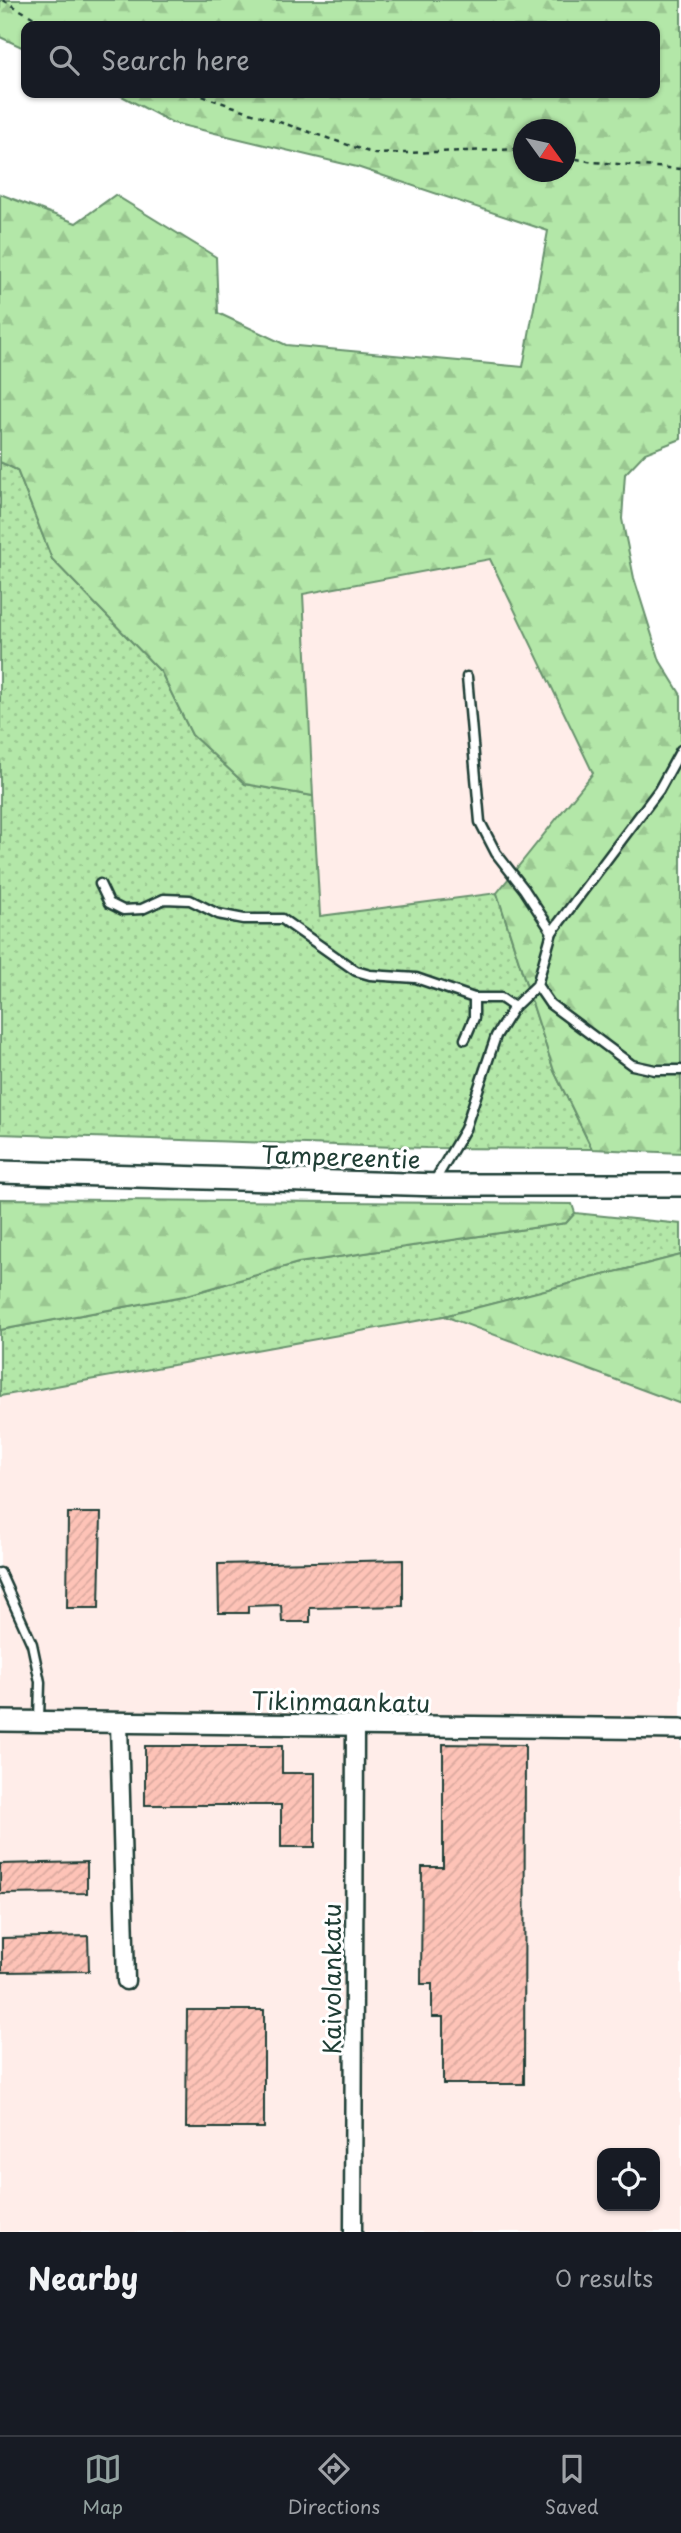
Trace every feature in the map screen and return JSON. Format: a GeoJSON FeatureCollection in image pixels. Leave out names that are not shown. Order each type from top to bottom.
{"type":"FeatureCollection","features":[{"type":"Feature","properties":{"kind":"main road","name":"Tampereentie"},"geometry":{"type":"LineString","coordinates":[[0,1172],[433,1185],[681,1185]]}},
{"type":"Feature","properties":{"kind":"street","name":"Tikinmaankatu"},"geometry":{"type":"LineString","coordinates":[[0,1721],[681,1729]]}},
{"type":"Feature","properties":{"kind":"street"},"geometry":{"type":"LineString","coordinates":[[119,1723],[126,1981]]}},
{"type":"Feature","properties":{"kind":"street","name":"Kaivolankatu"},"geometry":{"type":"LineString","coordinates":[[353,2232],[355,1726]]}},
{"type":"Feature","properties":{"kind":"lane"},"geometry":{"type":"LineString","coordinates":[[467,677],[480,822],[496,853],[552,932]]}},
{"type":"Feature","properties":{"kind":"lane"},"geometry":{"type":"LineString","coordinates":[[433,1185],[465,1129],[496,1036],[514,1007],[537,985],[552,932],[659,790],[681,750]]}},
{"type":"Feature","properties":{"kind":"lane"},"geometry":{"type":"LineString","coordinates":[[100,884],[109,903],[123,910],[142,909],[164,899],[190,900],[218,914],[244,919],[282,919],[356,971],[370,975],[416,978],[474,998],[501,998],[514,1007]]}},
{"type":"Feature","properties":{"kind":"lane"},"geometry":{"type":"LineString","coordinates":[[537,985],[551,1004],[632,1065],[655,1070],[681,1070]]}},
{"type":"Feature","properties":{"kind":"lane"},"geometry":{"type":"LineString","coordinates":[[465,1039],[474,1018],[474,998]]}},
{"type":"Feature","properties":{"kind":"lane"},"geometry":{"type":"LineString","coordinates":[[0,1573],[32,1644],[40,1682],[39,1720]]}},
{"type":"Feature","properties":{"kind":"path"},"geometry":{"type":"LineString","coordinates":[[3,0],[39,21]]}},
{"type":"Feature","properties":{"kind":"path"},"geometry":{"type":"LineString","coordinates":[[208,98],[375,154],[513,149]]}},
{"type":"Feature","properties":{"kind":"path"},"geometry":{"type":"LineString","coordinates":[[576,159],[681,169]]}},
{"type":"Feature","properties":{"kind":"shaded area"},"geometry":{"type":"Polygon","coordinates":[[[490,559],[593,773],[497,893],[320,917],[303,594],[490,559]]]}},
{"type":"Feature","properties":{"kind":"shaded area"},"geometry":{"type":"Polygon","coordinates":[[[444,1316],[681,1404],[681,2232],[0,2232],[0,1396],[444,1316]]]}},
{"type":"Feature","properties":{"kind":"green space"},"geometry":{"type":"Polygon","coordinates":[[[0,0],[681,0],[681,439],[645,453],[625,474],[622,519],[634,578],[660,661],[681,695],[681,1153],[592,1149],[554,1071],[497,893],[593,773],[490,559],[303,594],[313,796],[245,784],[192,735],[161,672],[52,559],[17,470],[0,462],[0,194],[76,223],[115,195],[216,257],[218,313],[286,345],[523,367],[548,231],[357,167],[173,123],[126,98],[660,98],[660,21],[21,21],[21,47],[0,37],[0,0]]]}},
{"type":"Feature","properties":{"kind":"green space"},"geometry":{"type":"Polygon","coordinates":[[[0,462],[17,470],[52,559],[161,672],[192,735],[245,784],[313,796],[320,916],[497,893],[554,1071],[592,1149],[426,1148],[0,1134],[0,462]]]}},
{"type":"Feature","properties":{"kind":"green space"},"geometry":{"type":"Polygon","coordinates":[[[0,1199],[572,1204],[575,1213],[566,1223],[298,1263],[184,1296],[0,1330],[0,1199]]]}},
{"type":"Feature","properties":{"kind":"green space"},"geometry":{"type":"Polygon","coordinates":[[[575,1213],[681,1224],[681,1255],[444,1316],[0,1396],[0,1330],[184,1296],[298,1263],[566,1223],[575,1213]]]}},
{"type":"Feature","properties":{"kind":"green space"},"geometry":{"type":"Polygon","coordinates":[[[681,1255],[681,1404],[444,1316],[681,1255]]]}},
{"type":"Feature","properties":{"kind":"building"},"geometry":{"type":"Polygon","coordinates":[[[68,1513],[101,1513],[99,1608],[67,1608],[68,1513]]]}},
{"type":"Feature","properties":{"kind":"building"},"geometry":{"type":"Polygon","coordinates":[[[403,1560],[403,1606],[310,1608],[310,1622],[282,1622],[281,1605],[248,1606],[248,1613],[219,1613],[218,1564],[403,1560]]]}},
{"type":"Feature","properties":{"kind":"building"},"geometry":{"type":"Polygon","coordinates":[[[443,1744],[525,1745],[524,2084],[443,2084],[443,2017],[432,2017],[432,1984],[421,1984],[422,1867],[443,1867],[443,1744]]]}},
{"type":"Feature","properties":{"kind":"building"},"geometry":{"type":"Polygon","coordinates":[[[145,1746],[282,1746],[282,1773],[315,1773],[315,1847],[281,1847],[281,1805],[145,1805],[145,1746]]]}},
{"type":"Feature","properties":{"kind":"building"},"geometry":{"type":"Polygon","coordinates":[[[87,1862],[87,1893],[0,1894],[0,1864],[87,1862]]]}},
{"type":"Feature","properties":{"kind":"building"},"geometry":{"type":"Polygon","coordinates":[[[88,1936],[89,1971],[2,1972],[2,1938],[88,1936]]]}},
{"type":"Feature","properties":{"kind":"building"},"geometry":{"type":"Polygon","coordinates":[[[187,2010],[264,2010],[264,2128],[186,2128],[187,2010]]]}}]}
